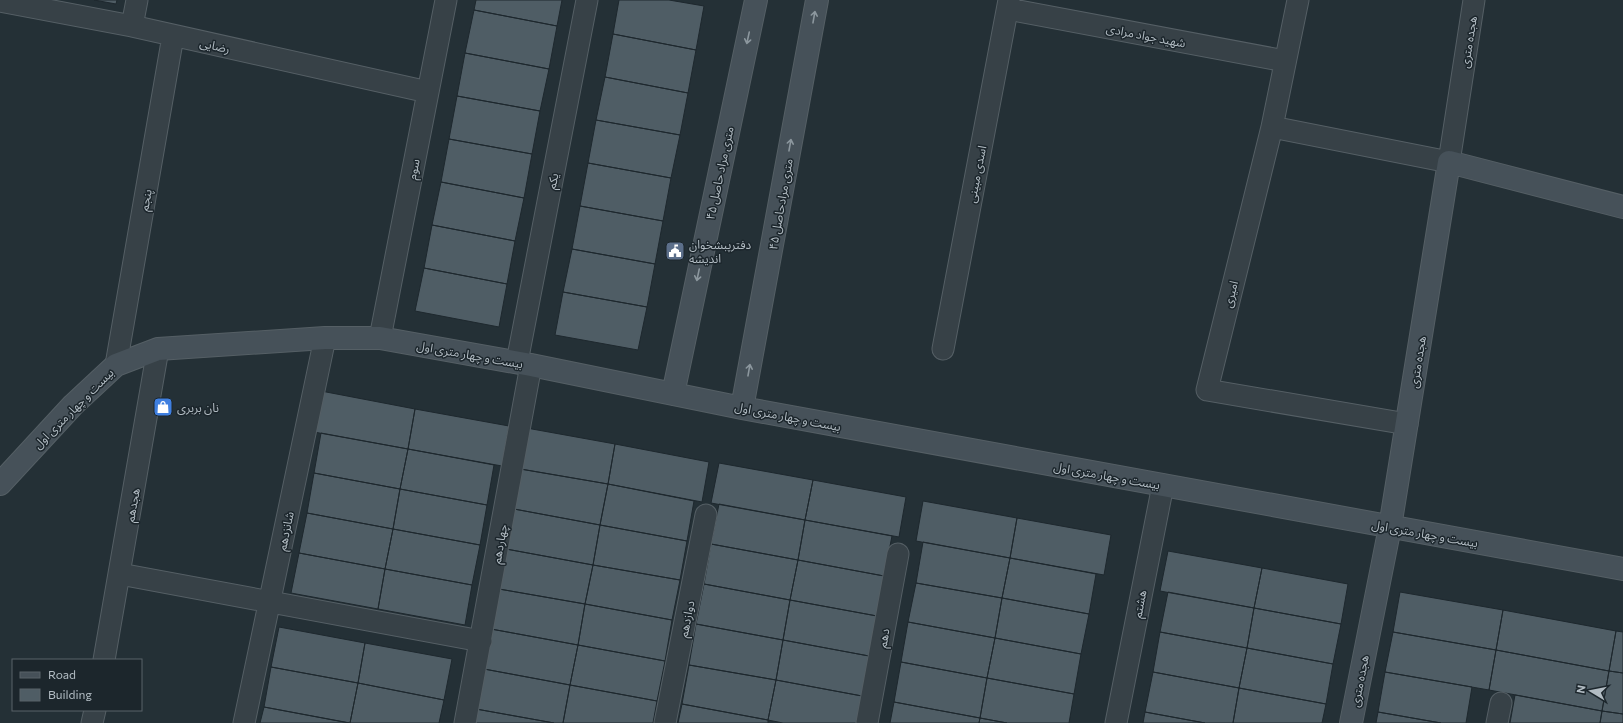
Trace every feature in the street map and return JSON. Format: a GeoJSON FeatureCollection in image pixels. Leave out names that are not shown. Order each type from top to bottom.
{"type":"FeatureCollection","features":[{"type":"Feature","properties":{"kind":"street"},"geometry":{"type":"LineString","coordinates":[[132,26],[137,0]]}},
{"type":"Feature","properties":{"kind":"street","name":"سوم"},"geometry":{"type":"LineString","coordinates":[[380,338],[446,0]]}},
{"type":"Feature","properties":{"kind":"street","name":"یکم"},"geometry":{"type":"LineString","coordinates":[[524,364],[586,0]]}},
{"type":"Feature","properties":{"kind":"street","name":"۴۵ متری مراد حاصل"},"geometry":{"type":"LineString","coordinates":[[673,394],[756,0]]}},
{"type":"Feature","properties":{"kind":"street","name":"۴۵ متری مرادحاصل"},"geometry":{"type":"LineString","coordinates":[[742,408],[817,0]]}},
{"type":"Feature","properties":{"kind":"street","name":"امیری"},"geometry":{"type":"LineString","coordinates":[[1298,0],[1272,127],[1207,390],[1407,424]]}},
{"type":"Feature","properties":{"kind":"street","name":"هجده متری"},"geometry":{"type":"LineString","coordinates":[[1351,723],[1390,527],[1474,0]]}},
{"type":"Feature","properties":{"kind":"street","name":"رضایی"},"geometry":{"type":"LineString","coordinates":[[0,1],[132,26],[428,92]]}},
{"type":"Feature","properties":{"kind":"street","name":"شهید جواد مرادی"},"geometry":{"type":"LineString","coordinates":[[1008,4],[1285,61]]}},
{"type":"Feature","properties":{"kind":"street","name":"اسدی مبینی"},"geometry":{"type":"LineString","coordinates":[[943,349],[1008,4]]}},
{"type":"Feature","properties":{"kind":"street","name":"پنجم"},"geometry":{"type":"LineString","coordinates":[[116,365],[174,36]]}},
{"type":"Feature","properties":{"kind":"street"},"geometry":{"type":"LineString","coordinates":[[1272,127],[1449,162],[1623,207]]}},
{"type":"Feature","properties":{"kind":"street","name":"بیست و چهار متری اول"},"geometry":{"type":"LineString","coordinates":[[0,484],[73,405],[116,365],[158,349],[325,338],[380,338],[524,364],[742,408],[1623,569]]}},
{"type":"Feature","properties":{"kind":"street","name":"شانزدهم"},"geometry":{"type":"LineString","coordinates":[[244,723],[325,338]]}},
{"type":"Feature","properties":{"kind":"street","name":"هجدهم"},"geometry":{"type":"LineString","coordinates":[[104,659],[158,349]]}},
{"type":"Feature","properties":{"kind":"street","name":"چهاردهم"},"geometry":{"type":"LineString","coordinates":[[465,723],[481,642],[524,364]]}},
{"type":"Feature","properties":{"kind":"street","name":"هشتم"},"geometry":{"type":"LineString","coordinates":[[1116,723],[1163,485]]}},
{"type":"Feature","properties":{"kind":"street","name":"دوازدهم"},"geometry":{"type":"LineString","coordinates":[[665,723],[706,515]]}},
{"type":"Feature","properties":{"kind":"street","name":"دهم"},"geometry":{"type":"LineString","coordinates":[[867,723],[898,554]]}},
{"type":"Feature","properties":{"kind":"street"},"geometry":{"type":"LineString","coordinates":[[120,574],[481,642]]}},
{"type":"Feature","properties":{"kind":"street"},"geometry":{"type":"LineString","coordinates":[[92,723],[95,711]]}},
{"type":"Feature","properties":{"kind":"building"},"geometry":{"type":"Polygon","coordinates":[[[94,0],[117,0],[116,4],[94,0]]]}},
{"type":"Feature","properties":{"kind":"building"},"geometry":{"type":"Polygon","coordinates":[[[476,0],[562,0],[557,26],[474,10],[476,0]]]}},
{"type":"Feature","properties":{"kind":"building"},"geometry":{"type":"Polygon","coordinates":[[[619,0],[669,0],[704,6],[696,50],[613,34],[619,0]]]}},
{"type":"Feature","properties":{"kind":"building"},"geometry":{"type":"Polygon","coordinates":[[[474,10],[557,26],[549,69],[465,53],[474,10]]]}},
{"type":"Feature","properties":{"kind":"building"},"geometry":{"type":"Polygon","coordinates":[[[613,34],[696,50],[688,93],[605,77],[613,34]]]}},
{"type":"Feature","properties":{"kind":"building"},"geometry":{"type":"Polygon","coordinates":[[[465,53],[549,69],[540,111],[457,96],[465,53]]]}},
{"type":"Feature","properties":{"kind":"building"},"geometry":{"type":"Polygon","coordinates":[[[605,77],[688,93],[680,135],[596,120],[605,77]]]}},
{"type":"Feature","properties":{"kind":"building"},"geometry":{"type":"Polygon","coordinates":[[[457,96],[540,111],[532,154],[449,139],[457,96]]]}},
{"type":"Feature","properties":{"kind":"building"},"geometry":{"type":"Polygon","coordinates":[[[596,120],[680,135],[671,178],[588,163],[596,120]]]}},
{"type":"Feature","properties":{"kind":"building"},"geometry":{"type":"Polygon","coordinates":[[[449,139],[532,154],[524,198],[441,182],[449,139]]]}},
{"type":"Feature","properties":{"kind":"building"},"geometry":{"type":"Polygon","coordinates":[[[588,163],[671,178],[663,221],[580,206],[588,163]]]}},
{"type":"Feature","properties":{"kind":"building"},"geometry":{"type":"Polygon","coordinates":[[[441,182],[524,198],[515,241],[432,225],[441,182]]]}},
{"type":"Feature","properties":{"kind":"building"},"geometry":{"type":"Polygon","coordinates":[[[580,206],[663,221],[655,264],[572,249],[580,206]]]}},
{"type":"Feature","properties":{"kind":"building"},"geometry":{"type":"Polygon","coordinates":[[[432,225],[515,241],[507,284],[424,268],[432,225]]]}},
{"type":"Feature","properties":{"kind":"building"},"geometry":{"type":"Polygon","coordinates":[[[572,249],[655,264],[647,307],[563,292],[572,249]]]}},
{"type":"Feature","properties":{"kind":"building"},"geometry":{"type":"Polygon","coordinates":[[[424,268],[507,284],[499,327],[415,311],[424,268]]]}},
{"type":"Feature","properties":{"kind":"building"},"geometry":{"type":"Polygon","coordinates":[[[563,292],[647,307],[638,350],[555,335],[563,292]]]}},
{"type":"Feature","properties":{"kind":"building"},"geometry":{"type":"Polygon","coordinates":[[[321,391],[415,409],[408,449],[314,432],[321,391]]]}},
{"type":"Feature","properties":{"kind":"building"},"geometry":{"type":"Polygon","coordinates":[[[415,409],[509,426],[502,466],[408,449],[415,409]]]}},
{"type":"Feature","properties":{"kind":"building"},"geometry":{"type":"Polygon","coordinates":[[[521,427],[615,444],[608,484],[514,468],[521,427]]]}},
{"type":"Feature","properties":{"kind":"building"},"geometry":{"type":"Polygon","coordinates":[[[321,433],[408,449],[400,489],[314,473],[321,433]]]}},
{"type":"Feature","properties":{"kind":"building"},"geometry":{"type":"Polygon","coordinates":[[[615,444],[709,462],[702,502],[608,484],[615,444]]]}},
{"type":"Feature","properties":{"kind":"building"},"geometry":{"type":"Polygon","coordinates":[[[408,449],[494,465],[487,505],[400,489],[408,449]]]}},
{"type":"Feature","properties":{"kind":"building"},"geometry":{"type":"Polygon","coordinates":[[[719,463],[813,480],[805,520],[711,503],[719,463]]]}},
{"type":"Feature","properties":{"kind":"building"},"geometry":{"type":"Polygon","coordinates":[[[521,469],[608,484],[600,525],[514,509],[521,469]]]}},
{"type":"Feature","properties":{"kind":"building"},"geometry":{"type":"Polygon","coordinates":[[[314,473],[400,489],[393,529],[307,513],[314,473]]]}},
{"type":"Feature","properties":{"kind":"building"},"geometry":{"type":"Polygon","coordinates":[[[813,480],[906,497],[899,537],[805,520],[813,480]]]}},
{"type":"Feature","properties":{"kind":"building"},"geometry":{"type":"Polygon","coordinates":[[[608,484],[694,501],[687,541],[600,525],[608,484]]]}},
{"type":"Feature","properties":{"kind":"building"},"geometry":{"type":"Polygon","coordinates":[[[400,489],[487,505],[480,545],[393,529],[400,489]]]}},
{"type":"Feature","properties":{"kind":"building"},"geometry":{"type":"Polygon","coordinates":[[[923,501],[1017,518],[1010,558],[916,541],[923,501]]]}},
{"type":"Feature","properties":{"kind":"building"},"geometry":{"type":"Polygon","coordinates":[[[719,504],[805,520],[798,560],[711,544],[719,504]]]}},
{"type":"Feature","properties":{"kind":"building"},"geometry":{"type":"Polygon","coordinates":[[[514,509],[600,525],[593,565],[506,549],[514,509]]]}},
{"type":"Feature","properties":{"kind":"building"},"geometry":{"type":"Polygon","coordinates":[[[307,513],[393,529],[385,569],[299,553],[307,513]]]}},
{"type":"Feature","properties":{"kind":"building"},"geometry":{"type":"Polygon","coordinates":[[[1017,518],[1111,535],[1104,575],[1010,558],[1017,518]]]}},
{"type":"Feature","properties":{"kind":"building"},"geometry":{"type":"Polygon","coordinates":[[[805,520],[892,536],[884,576],[798,560],[805,520]]]}},
{"type":"Feature","properties":{"kind":"building"},"geometry":{"type":"Polygon","coordinates":[[[600,525],[687,541],[680,580],[593,565],[600,525]]]}},
{"type":"Feature","properties":{"kind":"building"},"geometry":{"type":"Polygon","coordinates":[[[393,529],[480,545],[472,585],[385,569],[393,529]]]}},
{"type":"Feature","properties":{"kind":"building"},"geometry":{"type":"Polygon","coordinates":[[[923,542],[1010,558],[1002,598],[916,583],[923,542]]]}},
{"type":"Feature","properties":{"kind":"building"},"geometry":{"type":"Polygon","coordinates":[[[711,544],[798,560],[790,600],[704,584],[711,544]]]}},
{"type":"Feature","properties":{"kind":"building"},"geometry":{"type":"Polygon","coordinates":[[[506,549],[593,565],[585,604],[499,589],[506,549]]]}},
{"type":"Feature","properties":{"kind":"building"},"geometry":{"type":"Polygon","coordinates":[[[1168,551],[1262,568],[1254,608],[1160,591],[1168,551]]]}},
{"type":"Feature","properties":{"kind":"building"},"geometry":{"type":"Polygon","coordinates":[[[299,553],[385,569],[378,609],[291,593],[299,553]]]}},
{"type":"Feature","properties":{"kind":"building"},"geometry":{"type":"Polygon","coordinates":[[[1010,558],[1096,574],[1089,614],[1002,598],[1010,558]]]}},
{"type":"Feature","properties":{"kind":"building"},"geometry":{"type":"Polygon","coordinates":[[[798,560],[884,576],[877,616],[790,600],[798,560]]]}},
{"type":"Feature","properties":{"kind":"building"},"geometry":{"type":"Polygon","coordinates":[[[593,565],[680,580],[672,620],[585,604],[593,565]]]}},
{"type":"Feature","properties":{"kind":"building"},"geometry":{"type":"Polygon","coordinates":[[[1262,568],[1348,584],[1341,624],[1254,608],[1262,568]]]}},
{"type":"Feature","properties":{"kind":"building"},"geometry":{"type":"Polygon","coordinates":[[[385,569],[472,585],[465,625],[378,609],[385,569]]]}},
{"type":"Feature","properties":{"kind":"building"},"geometry":{"type":"Polygon","coordinates":[[[916,583],[1002,598],[995,638],[908,622],[916,583]]]}},
{"type":"Feature","properties":{"kind":"building"},"geometry":{"type":"Polygon","coordinates":[[[704,584],[790,600],[783,640],[696,624],[704,584]]]}},
{"type":"Feature","properties":{"kind":"building"},"geometry":{"type":"Polygon","coordinates":[[[499,589],[585,604],[578,645],[491,629],[499,589]]]}},
{"type":"Feature","properties":{"kind":"building"},"geometry":{"type":"Polygon","coordinates":[[[1168,592],[1254,608],[1247,648],[1160,632],[1168,592]]]}},
{"type":"Feature","properties":{"kind":"building"},"geometry":{"type":"Polygon","coordinates":[[[1400,592],[1503,610],[1496,650],[1393,632],[1400,592]]]}},
{"type":"Feature","properties":{"kind":"building"},"geometry":{"type":"Polygon","coordinates":[[[1002,598],[1089,614],[1081,654],[995,638],[1002,598]]]}},
{"type":"Feature","properties":{"kind":"building"},"geometry":{"type":"Polygon","coordinates":[[[790,600],[877,616],[869,656],[783,640],[790,600]]]}},
{"type":"Feature","properties":{"kind":"building"},"geometry":{"type":"Polygon","coordinates":[[[585,604],[672,620],[665,661],[578,645],[585,604]]]}},
{"type":"Feature","properties":{"kind":"building"},"geometry":{"type":"Polygon","coordinates":[[[1254,608],[1341,624],[1333,664],[1247,648],[1254,608]]]}},
{"type":"Feature","properties":{"kind":"building"},"geometry":{"type":"Polygon","coordinates":[[[1503,610],[1616,631],[1609,671],[1496,650],[1503,610]]]}},
{"type":"Feature","properties":{"kind":"building"},"geometry":{"type":"Polygon","coordinates":[[[908,622],[995,638],[987,678],[901,662],[908,622]]]}},
{"type":"Feature","properties":{"kind":"building"},"geometry":{"type":"Polygon","coordinates":[[[696,624],[783,640],[776,680],[689,665],[696,624]]]}},
{"type":"Feature","properties":{"kind":"building"},"geometry":{"type":"Polygon","coordinates":[[[279,627],[365,643],[358,683],[271,667],[279,627]]]}},
{"type":"Feature","properties":{"kind":"building"},"geometry":{"type":"Polygon","coordinates":[[[491,629],[578,645],[570,685],[484,669],[491,629]]]}},
{"type":"Feature","properties":{"kind":"building"},"geometry":{"type":"Polygon","coordinates":[[[1616,631],[1623,632],[1623,673],[1609,671],[1616,631]]]}},
{"type":"Feature","properties":{"kind":"building"},"geometry":{"type":"Polygon","coordinates":[[[1160,632],[1247,648],[1239,688],[1153,672],[1160,632]]]}},
{"type":"Feature","properties":{"kind":"building"},"geometry":{"type":"Polygon","coordinates":[[[1393,632],[1496,650],[1489,690],[1385,672],[1393,632]]]}},
{"type":"Feature","properties":{"kind":"building"},"geometry":{"type":"Polygon","coordinates":[[[995,638],[1081,654],[1074,694],[987,678],[995,638]]]}},
{"type":"Feature","properties":{"kind":"building"},"geometry":{"type":"Polygon","coordinates":[[[783,640],[869,656],[862,696],[776,680],[783,640]]]}},
{"type":"Feature","properties":{"kind":"building"},"geometry":{"type":"Polygon","coordinates":[[[365,643],[452,659],[444,700],[358,683],[365,643]]]}},
{"type":"Feature","properties":{"kind":"building"},"geometry":{"type":"Polygon","coordinates":[[[578,645],[665,661],[657,701],[570,685],[578,645]]]}},
{"type":"Feature","properties":{"kind":"building"},"geometry":{"type":"Polygon","coordinates":[[[1247,648],[1333,664],[1326,704],[1239,688],[1247,648]]]}},
{"type":"Feature","properties":{"kind":"building"},"geometry":{"type":"Polygon","coordinates":[[[1496,650],[1609,671],[1602,711],[1489,690],[1496,650]]]}},
{"type":"Feature","properties":{"kind":"building"},"geometry":{"type":"Polygon","coordinates":[[[901,662],[987,678],[980,718],[894,702],[901,662]]]}},
{"type":"Feature","properties":{"kind":"building"},"geometry":{"type":"Polygon","coordinates":[[[689,665],[776,680],[768,720],[682,704],[689,665]]]}},
{"type":"Feature","properties":{"kind":"building"},"geometry":{"type":"Polygon","coordinates":[[[271,667],[358,683],[350,723],[264,707],[271,667]]]}},
{"type":"Feature","properties":{"kind":"building"},"geometry":{"type":"Polygon","coordinates":[[[484,669],[570,685],[563,723],[554,723],[476,709],[484,669]]]}},
{"type":"Feature","properties":{"kind":"building"},"geometry":{"type":"Polygon","coordinates":[[[1609,671],[1623,673],[1623,714],[1602,711],[1609,671]]]}},
{"type":"Feature","properties":{"kind":"building"},"geometry":{"type":"Polygon","coordinates":[[[1153,672],[1239,688],[1233,723],[1205,723],[1145,712],[1153,672]]]}},
{"type":"Feature","properties":{"kind":"building"},"geometry":{"type":"Polygon","coordinates":[[[1385,672],[1472,687],[1466,723],[1441,723],[1378,712],[1385,672]]]}},
{"type":"Feature","properties":{"kind":"building"},"geometry":{"type":"Polygon","coordinates":[[[987,678],[1074,694],[1069,723],[1007,723],[980,718],[987,678]]]}},
{"type":"Feature","properties":{"kind":"building"},"geometry":{"type":"Polygon","coordinates":[[[776,680],[862,696],[857,723],[783,723],[768,720],[776,680]]]}},
{"type":"Feature","properties":{"kind":"building"},"geometry":{"type":"Polygon","coordinates":[[[358,683],[444,700],[439,723],[350,723],[358,683]]]}},
{"type":"Feature","properties":{"kind":"building"},"geometry":{"type":"Polygon","coordinates":[[[570,685],[657,701],[653,723],[563,723],[570,685]]]}},
{"type":"Feature","properties":{"kind":"building"},"geometry":{"type":"Polygon","coordinates":[[[1239,688],[1326,704],[1322,723],[1233,723],[1239,688]]]}},
{"type":"Feature","properties":{"kind":"building"},"geometry":{"type":"Polygon","coordinates":[[[1515,695],[1602,711],[1600,723],[1510,723],[1515,695]]]}},
{"type":"Feature","properties":{"kind":"building"},"geometry":{"type":"Polygon","coordinates":[[[894,702],[980,718],[979,723],[890,723],[894,702]]]}},
{"type":"Feature","properties":{"kind":"building"},"geometry":{"type":"Polygon","coordinates":[[[682,704],[768,720],[768,723],[678,723],[682,704]]]}},
{"type":"Feature","properties":{"kind":"building"},"geometry":{"type":"Polygon","coordinates":[[[264,707],[349,723],[260,723],[264,707]]]}},
{"type":"Feature","properties":{"kind":"building"},"geometry":{"type":"Polygon","coordinates":[[[476,709],[554,723],[474,723],[476,709]]]}},
{"type":"Feature","properties":{"kind":"building"},"geometry":{"type":"Polygon","coordinates":[[[1602,711],[1623,714],[1623,723],[1600,723],[1602,711]]]}},
{"type":"Feature","properties":{"kind":"building"},"geometry":{"type":"Polygon","coordinates":[[[1145,712],[1205,723],[1143,723],[1145,712]]]}},
{"type":"Feature","properties":{"kind":"building"},"geometry":{"type":"Polygon","coordinates":[[[1378,712],[1441,723],[1376,723],[1378,712]]]}},
{"type":"Feature","properties":{"kind":"building"},"geometry":{"type":"Polygon","coordinates":[[[980,718],[1007,723],[979,723],[980,718]]]}},
{"type":"Feature","properties":{"kind":"place","name":"دفترپبشخوان اندیشه"},"geometry":{"type":"Point","coordinates":[675,251]}},
{"type":"Feature","properties":{"kind":"place","name":"نان بربری"},"geometry":{"type":"Point","coordinates":[163,407]}}]}
